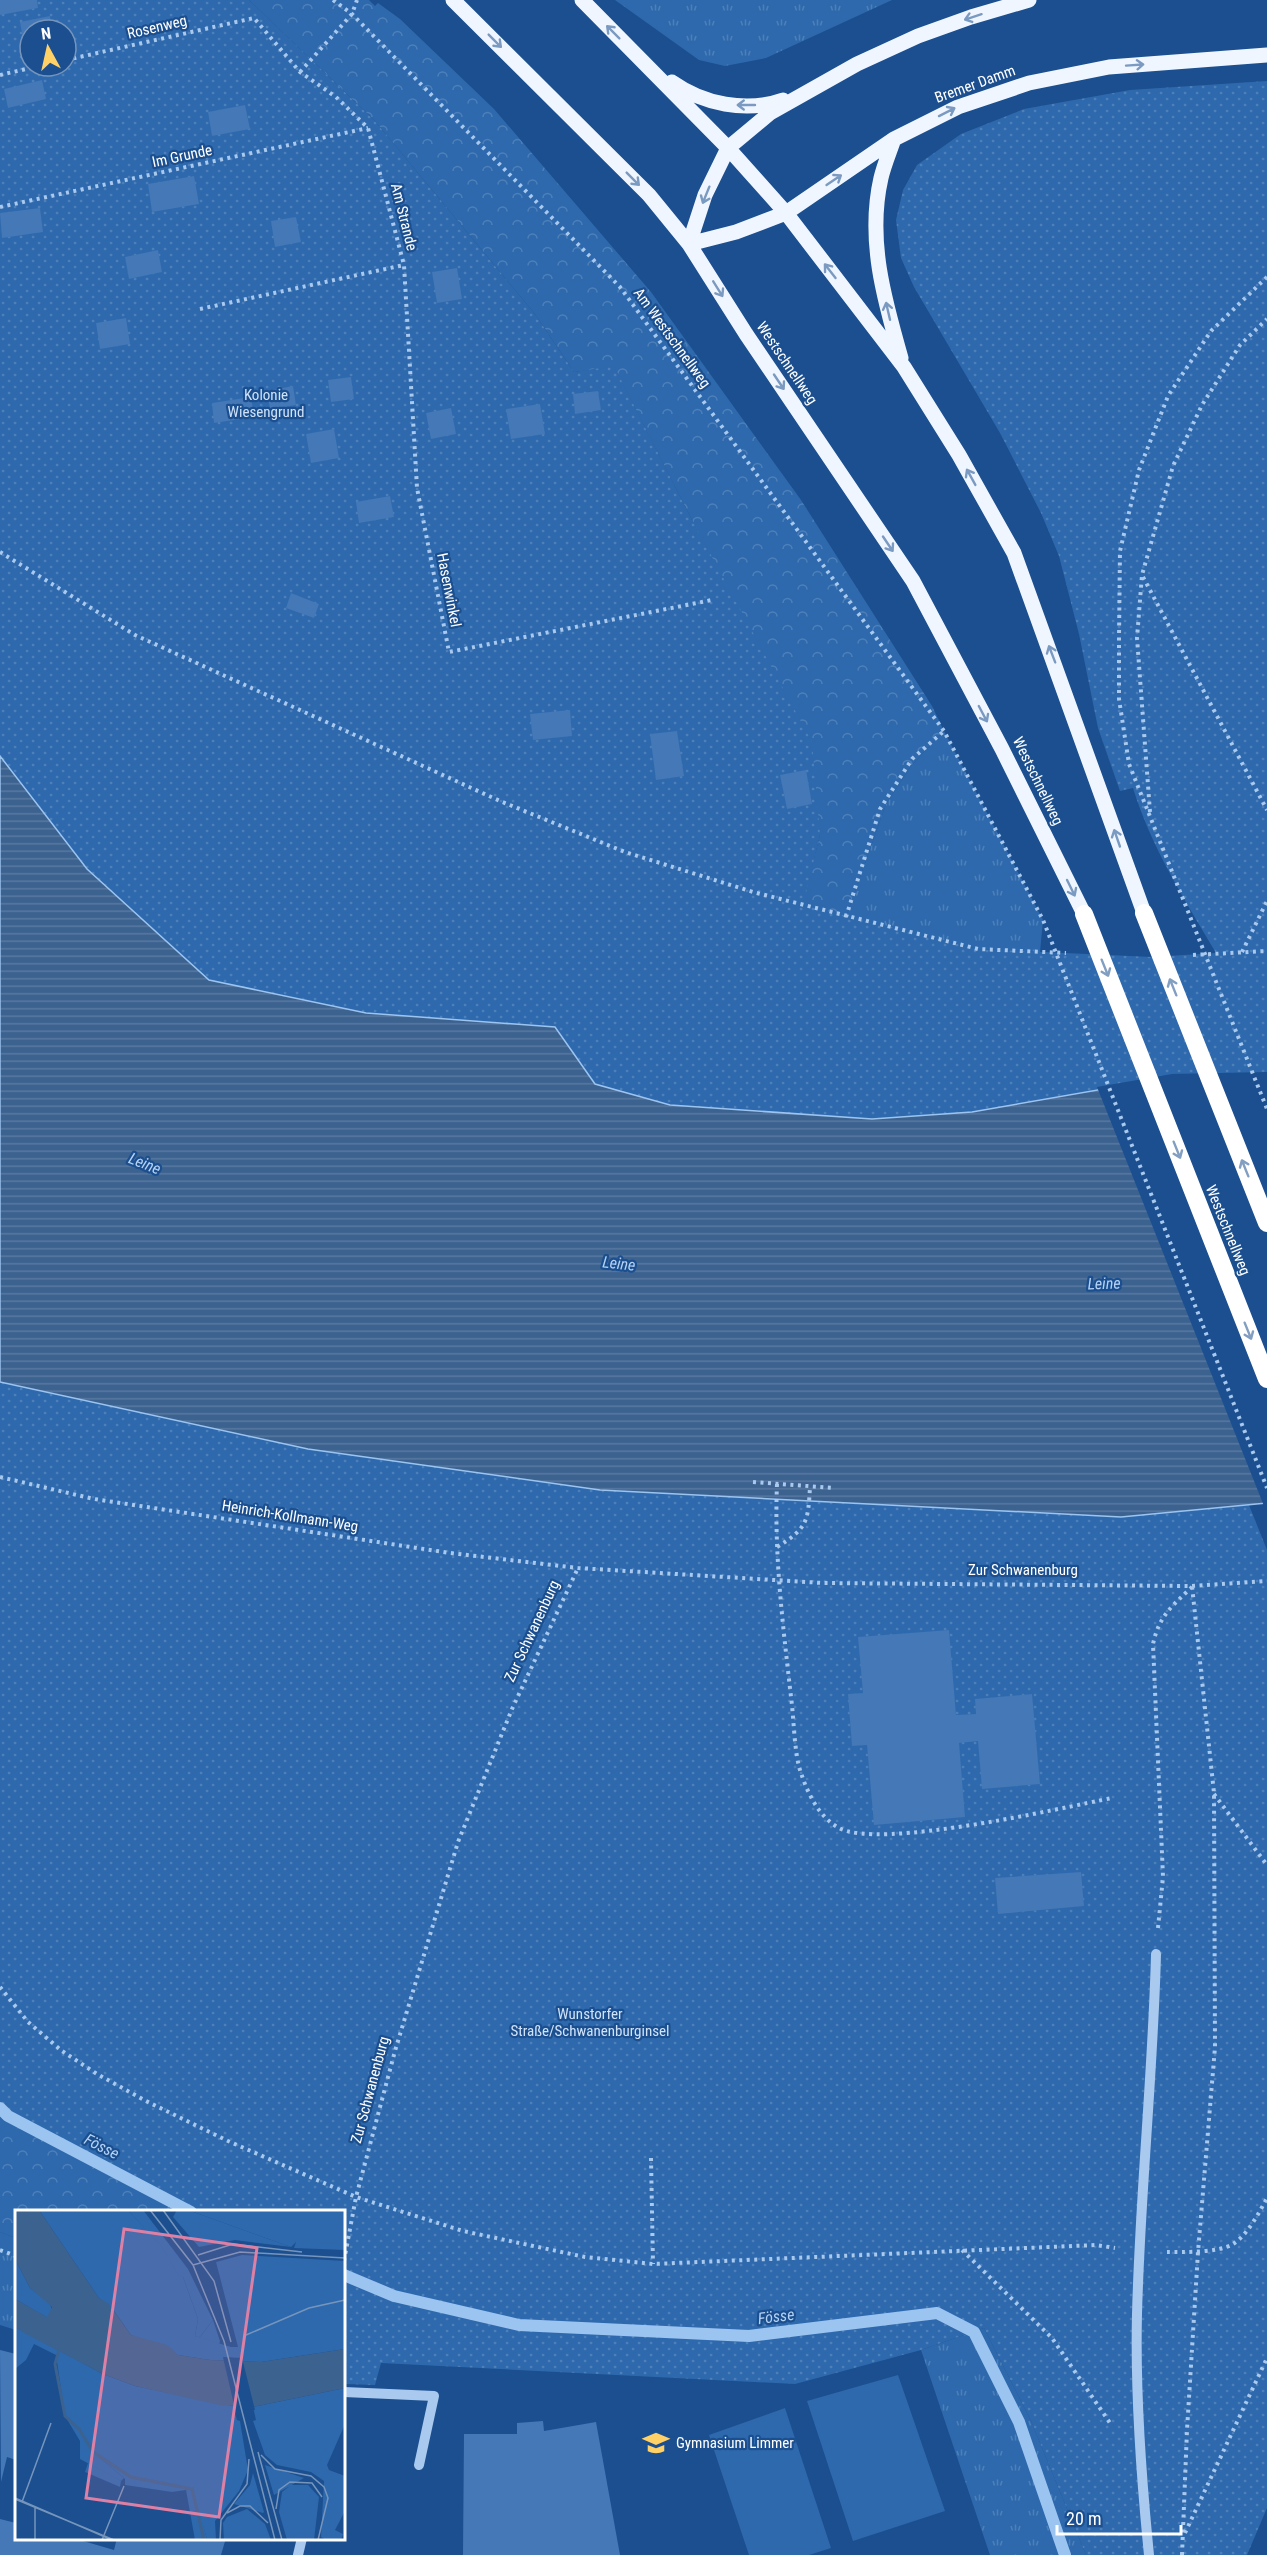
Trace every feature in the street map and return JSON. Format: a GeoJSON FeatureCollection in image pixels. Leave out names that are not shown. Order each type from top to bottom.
{"type":"FeatureCollection","features":[{"type":"Feature","properties":{"kind":"highway"},"geometry":{"type":"LineString","coordinates":[[1144,913],[1267,1223]]}},
{"type":"Feature","properties":{"kind":"highway","name":"Westschnellweg"},"geometry":{"type":"LineString","coordinates":[[1084,914],[1267,1379]]}},
{"type":"Feature","properties":{"kind":"main road","name":"Westschnellweg"},"geometry":{"type":"LineString","coordinates":[[453,0],[649,195],[690,244],[746,334],[914,581],[1002,749],[1084,914]]}},
{"type":"Feature","properties":{"kind":"main road"},"geometry":{"type":"LineString","coordinates":[[582,0],[728,148],[786,213],[904,368],[959,455],[1014,553],[1144,913]]}},
{"type":"Feature","properties":{"kind":"main road"},"geometry":{"type":"LineString","coordinates":[[690,244],[705,195],[728,148],[770,113],[802,93],[918,36],[1029,0]]}},
{"type":"Feature","properties":{"kind":"main road","name":"Bremer Damm"},"geometry":{"type":"LineString","coordinates":[[690,244],[736,232],[786,213],[894,139],[958,107],[1029,83],[1109,67],[1267,55]]}},
{"type":"Feature","properties":{"kind":"main road"},"geometry":{"type":"LineString","coordinates":[[642,61],[685,91],[713,102],[741,106],[771,104],[802,93]]}},
{"type":"Feature","properties":{"kind":"main road"},"geometry":{"type":"LineString","coordinates":[[894,139],[881,177],[875,222],[878,266],[904,368]]}},
{"type":"Feature","properties":{"kind":"street"},"geometry":{"type":"LineString","coordinates":[[1149,2555],[1140,2467],[1137,2371],[1141,2252],[1154,2042],[1156,1954]]}},
{"type":"Feature","properties":{"kind":"street"},"geometry":{"type":"LineString","coordinates":[[345,2392],[434,2396],[419,2465]]}},
{"type":"Feature","properties":{"kind":"street"},"geometry":{"type":"LineString","coordinates":[[298,2555],[302,2540]]}},
{"type":"Feature","properties":{"kind":"path","name":"Am Westschnellweg"},"geometry":{"type":"LineString","coordinates":[[333,0],[352,14],[620,287],[944,731],[1043,920],[1267,1488]]}},
{"type":"Feature","properties":{"kind":"path"},"geometry":{"type":"LineString","coordinates":[[357,0],[352,14],[300,72],[336,97],[368,128]]}},
{"type":"Feature","properties":{"kind":"path","name":"Rosenweg"},"geometry":{"type":"LineString","coordinates":[[78,57],[254,18],[300,72]]}},
{"type":"Feature","properties":{"kind":"path"},"geometry":{"type":"LineString","coordinates":[[0,75],[18,71]]}},
{"type":"Feature","properties":{"kind":"path","name":"Im Grunde"},"geometry":{"type":"LineString","coordinates":[[0,207],[368,128]]}},
{"type":"Feature","properties":{"kind":"path","name":"Am Strande"},"geometry":{"type":"LineString","coordinates":[[200,309],[404,266],[368,128]]}},
{"type":"Feature","properties":{"kind":"path","name":"Hasenwinkel"},"geometry":{"type":"LineString","coordinates":[[404,266],[417,488],[449,652],[712,600]]}},
{"type":"Feature","properties":{"kind":"path"},"geometry":{"type":"LineString","coordinates":[[1267,278],[1211,331],[1168,396],[1139,470],[1120,550],[1119,699],[1129,764],[1267,1109]]}},
{"type":"Feature","properties":{"kind":"path"},"geometry":{"type":"LineString","coordinates":[[1150,816],[1137,638],[1142,575],[1173,466],[1202,405],[1240,345],[1267,319]]}},
{"type":"Feature","properties":{"kind":"path"},"geometry":{"type":"LineString","coordinates":[[0,552],[135,635],[500,801],[625,852],[753,892],[978,949],[1074,954]]}},
{"type":"Feature","properties":{"kind":"path"},"geometry":{"type":"LineString","coordinates":[[1142,575],[1267,810]]}},
{"type":"Feature","properties":{"kind":"path"},"geometry":{"type":"LineString","coordinates":[[846,917],[880,809],[912,759],[944,731]]}},
{"type":"Feature","properties":{"kind":"path"},"geometry":{"type":"LineString","coordinates":[[1242,952],[1267,901]]}},
{"type":"Feature","properties":{"kind":"path"},"geometry":{"type":"LineString","coordinates":[[1184,956],[1267,951]]}},
{"type":"Feature","properties":{"kind":"path","name":"Heinrich-Kollmann-Weg"},"geometry":{"type":"LineString","coordinates":[[0,1477],[94,1499],[439,1551],[578,1568]]}},
{"type":"Feature","properties":{"kind":"path"},"geometry":{"type":"LineString","coordinates":[[753,1482],[834,1488]]}},
{"type":"Feature","properties":{"kind":"path"},"geometry":{"type":"LineString","coordinates":[[777,1484],[779,1591],[800,1772],[818,1810],[840,1828],[870,1835],[971,1825],[1112,1798]]}},
{"type":"Feature","properties":{"kind":"path"},"geometry":{"type":"LineString","coordinates":[[777,1547],[794,1537],[808,1519],[810,1487]]}},
{"type":"Feature","properties":{"kind":"path","name":"Zur Schwanenburg"},"geometry":{"type":"LineString","coordinates":[[345,2256],[356,2197],[396,2051],[458,1842],[512,1709],[578,1568],[823,1583],[1192,1586],[1267,1581]]}},
{"type":"Feature","properties":{"kind":"path"},"geometry":{"type":"LineString","coordinates":[[1182,2555],[1186,2430],[1215,2047],[1214,1793],[1192,1586]]}},
{"type":"Feature","properties":{"kind":"path"},"geometry":{"type":"LineString","coordinates":[[1156,1954],[1163,1877],[1153,1644],[1163,1615],[1192,1586]]}},
{"type":"Feature","properties":{"kind":"path"},"geometry":{"type":"LineString","coordinates":[[1214,1793],[1267,1865]]}},
{"type":"Feature","properties":{"kind":"path"},"geometry":{"type":"LineString","coordinates":[[0,1987],[28,2022],[62,2051],[98,2074],[228,2141],[356,2197],[463,2231],[585,2257],[653,2264],[1096,2245],[1141,2252],[1198,2252],[1233,2244],[1257,2217],[1267,2198]]}},
{"type":"Feature","properties":{"kind":"path"},"geometry":{"type":"LineString","coordinates":[[651,2158],[653,2264]]}},
{"type":"Feature","properties":{"kind":"path"},"geometry":{"type":"LineString","coordinates":[[962,2249],[1052,2338],[1140,2467]]}},
{"type":"Feature","properties":{"kind":"path"},"geometry":{"type":"LineString","coordinates":[[0,2250],[15,2256]]}},
{"type":"Feature","properties":{"kind":"path"},"geometry":{"type":"LineString","coordinates":[[1183,2537],[1267,2358]]}},
{"type":"Feature","properties":{"kind":"green space","name":"Kolonie Wiesengrund"},"geometry":{"type":"Polygon","coordinates":[[[0,0],[249,0],[374,120],[535,314],[574,372],[614,366],[692,520],[812,742],[820,835],[803,905],[978,949],[1152,957],[1216,953],[1159,852],[1133,788],[1120,791],[1098,728],[1079,634],[1059,556],[1041,513],[1000,433],[914,287],[901,258],[896,220],[903,190],[917,165],[961,134],[1024,109],[1130,90],[1267,81],[1267,1075],[1172,1077],[972,1112],[872,1119],[670,1105],[595,1084],[555,1027],[366,1013],[209,980],[87,869],[0,756],[0,0]]]}},
{"type":"Feature","properties":{"kind":"green space"},"geometry":{"type":"Polygon","coordinates":[[[249,0],[369,0],[375,6],[378,3],[400,19],[494,109],[651,292],[801,500],[932,706],[944,731],[911,766],[886,804],[846,917],[802,905],[820,835],[692,520],[614,367],[574,372],[535,314],[374,120],[249,0]]]}},
{"type":"Feature","properties":{"kind":"green space"},"geometry":{"type":"Polygon","coordinates":[[[615,0],[892,0],[766,58],[725,66],[699,60],[615,0]]]}},
{"type":"Feature","properties":{"kind":"green space"},"geometry":{"type":"Polygon","coordinates":[[[944,731],[1043,920],[1040,952],[978,949],[846,917],[886,804],[911,766],[944,731]]]}},
{"type":"Feature","properties":{"kind":"green space","name":"Wunstorfer Straße/Schwanenburginsel"},"geometry":{"type":"Polygon","coordinates":[[[0,1382],[308,1449],[600,1490],[1121,1517],[1249,1505],[1267,1550],[1267,2508],[1247,2555],[1086,2555],[1031,2421],[984,2328],[921,2350],[795,2384],[381,2363],[375,2385],[345,2384],[345,2210],[182,2210],[8,2116],[0,2108],[0,1382]]]}},
{"type":"Feature","properties":{"kind":"green space"},"geometry":{"type":"Polygon","coordinates":[[[0,2108],[8,2116],[182,2210],[15,2210],[15,2238],[0,2232],[0,2108]]]}},
{"type":"Feature","properties":{"kind":"green space"},"geometry":{"type":"Polygon","coordinates":[[[0,2232],[15,2238],[15,2330],[0,2325],[0,2232]]]}},
{"type":"Feature","properties":{"kind":"green space"},"geometry":{"type":"Polygon","coordinates":[[[984,2328],[1031,2421],[1086,2555],[990,2555],[921,2350],[984,2328]]]}},
{"type":"Feature","properties":{"kind":"green space"},"geometry":{"type":"Polygon","coordinates":[[[898,2375],[945,2511],[853,2541],[807,2401],[898,2375]]]}},
{"type":"Feature","properties":{"kind":"green space"},"geometry":{"type":"Polygon","coordinates":[[[785,2408],[831,2548],[809,2555],[749,2555],[709,2435],[785,2408]]]}},
{"type":"Feature","properties":{"kind":"water","name":"Leine"},"geometry":{"type":"Polygon","coordinates":[[[0,756],[87,869],[209,980],[366,1013],[555,1027],[595,1084],[670,1105],[872,1119],[972,1112],[1172,1077],[1267,1503],[1121,1517],[600,1490],[308,1449],[0,1382],[0,756]]]}},
{"type":"Feature","properties":{"kind":"pier"},"geometry":{"type":"Polygon","coordinates":[[[1267,1072],[1267,1506],[1264,1506],[1097,1087],[1172,1074],[1267,1072]]]}},
{"type":"Feature","properties":{"kind":"building"},"geometry":{"type":"Polygon","coordinates":[[[0,0],[37,0],[38,8],[0,15],[0,0]]]}},
{"type":"Feature","properties":{"kind":"building"},"geometry":{"type":"Polygon","coordinates":[[[42,80],[46,99],[8,108],[4,89],[42,80]]]}},
{"type":"Feature","properties":{"kind":"building"},"geometry":{"type":"Polygon","coordinates":[[[245,105],[250,129],[212,136],[208,112],[245,105]]]}},
{"type":"Feature","properties":{"kind":"building"},"geometry":{"type":"Polygon","coordinates":[[[194,176],[199,204],[152,212],[148,184],[194,176]]]}},
{"type":"Feature","properties":{"kind":"building"},"geometry":{"type":"Polygon","coordinates":[[[40,208],[43,232],[2,238],[0,213],[40,208]]]}},
{"type":"Feature","properties":{"kind":"building"},"geometry":{"type":"Polygon","coordinates":[[[296,217],[301,242],[275,247],[271,221],[296,217]]]}},
{"type":"Feature","properties":{"kind":"building"},"geometry":{"type":"Polygon","coordinates":[[[158,250],[162,272],[129,279],[125,257],[158,250]]]}},
{"type":"Feature","properties":{"kind":"building"},"geometry":{"type":"Polygon","coordinates":[[[457,268],[462,299],[437,303],[432,272],[457,268]]]}},
{"type":"Feature","properties":{"kind":"building"},"geometry":{"type":"Polygon","coordinates":[[[126,318],[130,344],[100,349],[96,323],[126,318]]]}},
{"type":"Feature","properties":{"kind":"building"},"geometry":{"type":"Polygon","coordinates":[[[351,377],[354,399],[331,402],[328,380],[351,377]]]}},
{"type":"Feature","properties":{"kind":"building"},"geometry":{"type":"Polygon","coordinates":[[[293,386],[296,405],[270,409],[267,391],[293,386]]]}},
{"type":"Feature","properties":{"kind":"building"},"geometry":{"type":"Polygon","coordinates":[[[598,391],[601,410],[575,414],[573,394],[598,391]]]}},
{"type":"Feature","properties":{"kind":"building"},"geometry":{"type":"Polygon","coordinates":[[[251,397],[254,417],[214,423],[212,403],[251,397]]]}},
{"type":"Feature","properties":{"kind":"building"},"geometry":{"type":"Polygon","coordinates":[[[540,404],[545,434],[511,439],[506,409],[540,404]]]}},
{"type":"Feature","properties":{"kind":"building"},"geometry":{"type":"Polygon","coordinates":[[[451,408],[456,434],[431,439],[426,413],[451,408]]]}},
{"type":"Feature","properties":{"kind":"building"},"geometry":{"type":"Polygon","coordinates":[[[334,429],[339,458],[311,463],[306,434],[334,429]]]}},
{"type":"Feature","properties":{"kind":"building"},"geometry":{"type":"Polygon","coordinates":[[[390,496],[394,517],[359,523],[356,502],[390,496]]]}},
{"type":"Feature","properties":{"kind":"building"},"geometry":{"type":"Polygon","coordinates":[[[291,593],[319,604],[314,618],[286,608],[291,593]]]}},
{"type":"Feature","properties":{"kind":"building"},"geometry":{"type":"Polygon","coordinates":[[[570,710],[572,736],[533,740],[530,714],[570,710]]]}},
{"type":"Feature","properties":{"kind":"building"},"geometry":{"type":"Polygon","coordinates":[[[677,731],[684,776],[656,780],[650,734],[677,731]]]}},
{"type":"Feature","properties":{"kind":"building"},"geometry":{"type":"Polygon","coordinates":[[[806,770],[812,804],[787,809],[780,775],[806,770]]]}},
{"type":"Feature","properties":{"kind":"building"},"geometry":{"type":"Polygon","coordinates":[[[949,1630],[956,1715],[976,1714],[975,1699],[1032,1694],[1040,1784],[982,1789],[978,1741],[959,1743],[965,1817],[874,1825],[867,1745],[852,1746],[848,1694],[863,1693],[858,1637],[949,1630]]]}},
{"type":"Feature","properties":{"kind":"building"},"geometry":{"type":"Polygon","coordinates":[[[1081,1872],[1084,1906],[998,1914],[995,1878],[1081,1872]]]}},
{"type":"Feature","properties":{"kind":"building"},"geometry":{"type":"Polygon","coordinates":[[[0,2350],[15,2354],[15,2460],[7,2457],[1,2482],[0,2350]]]}},
{"type":"Feature","properties":{"kind":"building"},"geometry":{"type":"Polygon","coordinates":[[[543,2421],[544,2431],[596,2422],[620,2555],[463,2555],[464,2434],[517,2434],[517,2423],[543,2421]]]}},
{"type":"Feature","properties":{"kind":"building"},"geometry":{"type":"Polygon","coordinates":[[[0,2519],[15,2523],[15,2540],[80,2540],[114,2550],[116,2540],[225,2540],[221,2555],[0,2555],[0,2519]]]}},
{"type":"Feature","properties":{"kind":"waterway","name":"Fösse"},"geometry":{"type":"LineString","coordinates":[[0,2108],[8,2116],[187,2210]]}},
{"type":"Feature","properties":{"kind":"waterway","name":"Fösse"},"geometry":{"type":"LineString","coordinates":[[345,2275],[394,2296],[519,2325],[749,2336],[937,2313],[974,2332],[1019,2422],[1065,2555]]}},
{"type":"Feature","properties":{"kind":"place","name":"Gymnasium Limmer"},"geometry":{"type":"Point","coordinates":[656,2443]}}]}
